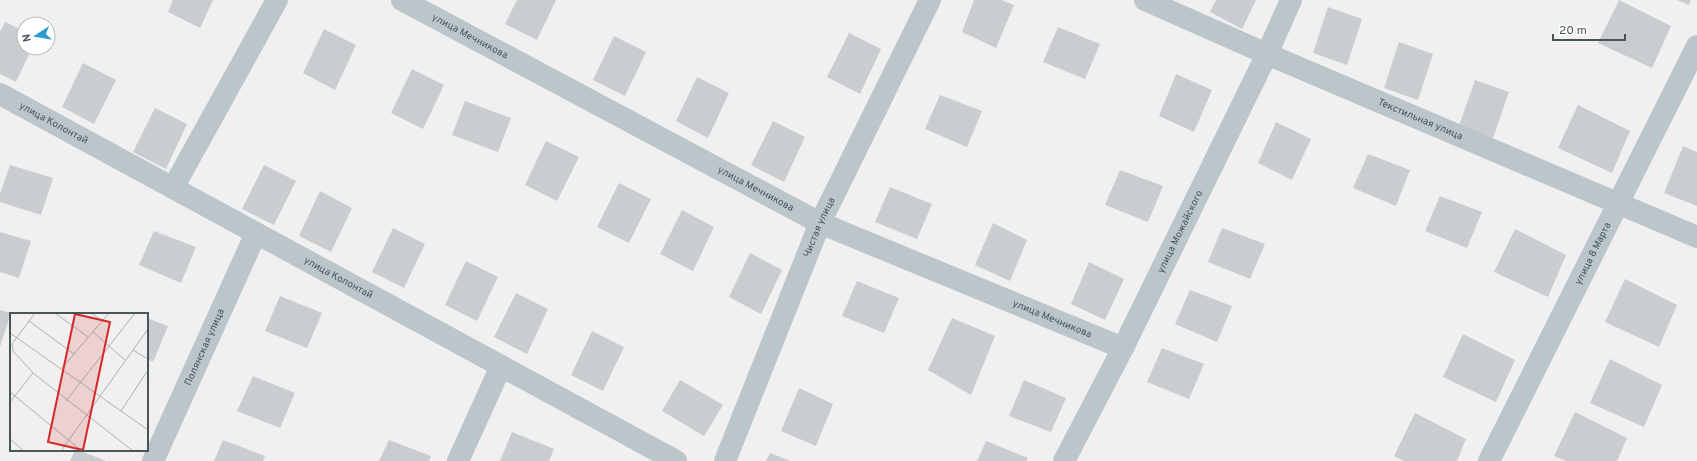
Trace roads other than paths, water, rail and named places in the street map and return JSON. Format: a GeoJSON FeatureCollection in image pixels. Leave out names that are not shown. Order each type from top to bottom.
{"type":"FeatureCollection","features":[{"type":"Feature","properties":{"kind":"street"},"geometry":{"type":"LineString","coordinates":[[173,188],[277,0]]}},
{"type":"Feature","properties":{"kind":"street","name":"улица Мечникова"},"geometry":{"type":"LineString","coordinates":[[402,0],[820,223],[1123,348]]}},
{"type":"Feature","properties":{"kind":"street","name":"Чистая улица"},"geometry":{"type":"LineString","coordinates":[[725,461],[820,223],[930,0]]}},
{"type":"Feature","properties":{"kind":"street","name":"Текстильная улица"},"geometry":{"type":"LineString","coordinates":[[1145,0],[1266,54],[1697,237]]}},
{"type":"Feature","properties":{"kind":"street","name":"улица Можайского"},"geometry":{"type":"LineString","coordinates":[[1064,461],[1123,348],[1291,0]]}},
{"type":"Feature","properties":{"kind":"street","name":"улица 8 Марта"},"geometry":{"type":"LineString","coordinates":[[1489,461],[1697,46]]}},
{"type":"Feature","properties":{"kind":"street","name":"улица Колонтай"},"geometry":{"type":"LineString","coordinates":[[1,98],[173,188],[676,461]]}},
{"type":"Feature","properties":{"kind":"street","name":"Полянская улица"},"geometry":{"type":"LineString","coordinates":[[153,461],[256,233]]}},
{"type":"Feature","properties":{"kind":"street"},"geometry":{"type":"LineString","coordinates":[[458,461],[501,366]]}}]}
